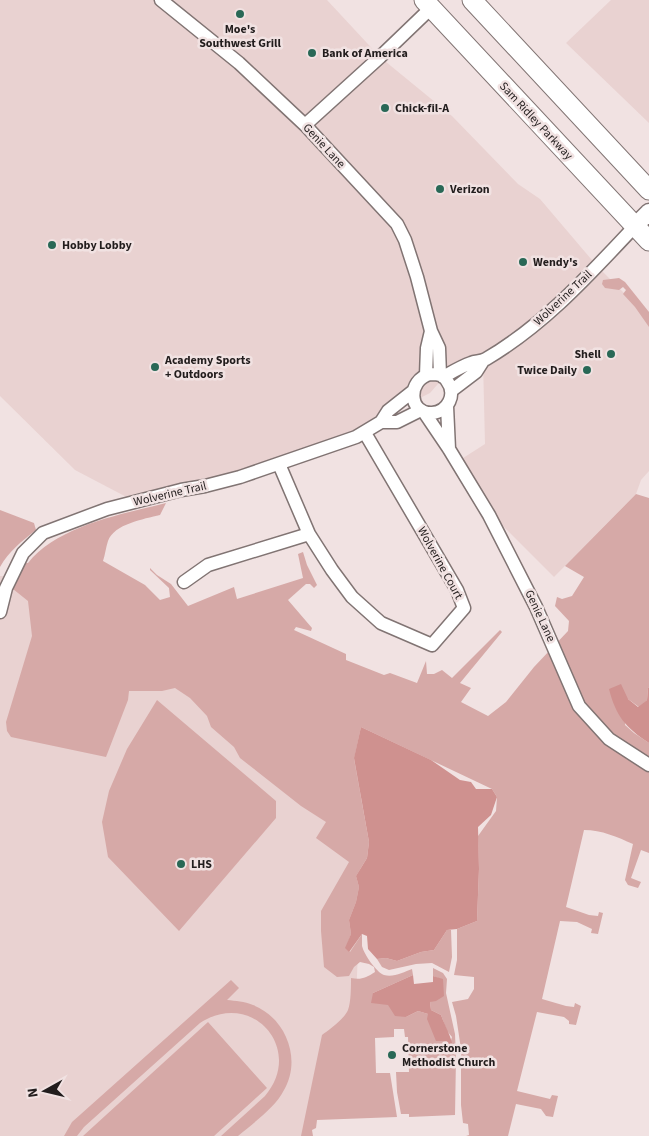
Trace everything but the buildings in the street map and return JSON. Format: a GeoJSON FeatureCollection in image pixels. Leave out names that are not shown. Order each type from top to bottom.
{"type":"FeatureCollection","features":[{"type":"Feature","properties":{"kind":"main road"},"geometry":{"type":"LineString","coordinates":[[472,0],[483,8],[649,190]]}},
{"type":"Feature","properties":{"kind":"main road","name":"Sam Ridley Parkway"},"geometry":{"type":"LineString","coordinates":[[428,4],[649,242]]}},
{"type":"Feature","properties":{"kind":"street","name":"Genie Lane"},"geometry":{"type":"LineString","coordinates":[[161,0],[239,63],[305,125],[397,224],[402,231],[418,277],[431,331],[439,348],[442,376]]}},
{"type":"Feature","properties":{"kind":"street"},"geometry":{"type":"LineString","coordinates":[[305,125],[375,62],[428,4]]}},
{"type":"Feature","properties":{"kind":"street"},"geometry":{"type":"LineString","coordinates":[[635,226],[649,212]]}},
{"type":"Feature","properties":{"kind":"street","name":"Wolverine Trail"},"geometry":{"type":"LineString","coordinates":[[451,392],[476,372],[484,361],[546,317],[635,226]]}},
{"type":"Feature","properties":{"kind":"street","name":"Genie Lane"},"geometry":{"type":"LineString","coordinates":[[426,375],[427,348],[431,331]]}},
{"type":"Feature","properties":{"kind":"street","name":"Wolverine Trail"},"geometry":{"type":"LineString","coordinates":[[442,376],[471,363],[484,361]]}},
{"type":"Feature","properties":{"kind":"street"},"geometry":{"type":"LineString","coordinates":[[426,375],[442,376],[450,385],[450,402],[438,412],[422,411],[414,401],[412,392],[414,386],[426,375]]}},
{"type":"Feature","properties":{"kind":"street","name":"Wolverine Trail"},"geometry":{"type":"LineString","coordinates":[[0,612],[6,588],[23,553],[43,533],[107,509],[240,477],[356,437],[381,422],[388,411],[412,392]]}},
{"type":"Feature","properties":{"kind":"street","name":"Genie Lane"},"geometry":{"type":"LineString","coordinates":[[447,406],[449,449]]}},
{"type":"Feature","properties":{"kind":"street","name":"Genie Lane"},"geometry":{"type":"LineString","coordinates":[[422,411],[449,449],[489,515],[536,607],[579,706],[609,739],[649,765]]}},
{"type":"Feature","properties":{"kind":"street","name":"Wolverine Trail"},"geometry":{"type":"LineString","coordinates":[[381,422],[397,422],[422,411]]}},
{"type":"Feature","properties":{"kind":"street","name":"Wolverine Court"},"geometry":{"type":"LineString","coordinates":[[279,464],[309,534],[352,597],[381,623],[432,645],[464,608],[457,590],[365,432]]}},
{"type":"Feature","properties":{"kind":"street"},"geometry":{"type":"LineString","coordinates":[[184,582],[208,566],[309,534]]}},
{"type":"Feature","properties":{"kind":"shaded area"},"geometry":{"type":"Polygon","coordinates":[[[0,0],[327,0],[380,57],[452,116],[518,184],[540,199],[597,266],[649,318],[649,471],[641,480],[636,494],[554,577],[499,522],[460,460],[485,444],[483,361],[444,377],[430,393],[405,403],[356,437],[136,502],[75,470],[0,396],[0,0]]]}},
{"type":"Feature","properties":{"kind":"shaded area"},"geometry":{"type":"Polygon","coordinates":[[[611,0],[649,0],[649,123],[566,43],[611,0]]]}},
{"type":"Feature","properties":{"kind":"shaded area"},"geometry":{"type":"Polygon","coordinates":[[[619,278],[625,282],[649,312],[649,327],[623,294],[626,290],[623,287],[619,290],[605,288],[602,284],[603,280],[619,278]]]}},
{"type":"Feature","properties":{"kind":"shaded area"},"geometry":{"type":"Polygon","coordinates":[[[636,494],[649,498],[649,687],[647,700],[639,707],[628,699],[625,725],[649,743],[649,853],[641,850],[631,878],[641,882],[638,888],[628,885],[625,880],[633,844],[615,836],[584,830],[566,907],[589,915],[598,916],[599,912],[603,913],[598,934],[591,933],[592,929],[577,922],[560,921],[542,999],[566,1006],[574,1007],[575,1003],[581,1006],[576,1025],[569,1024],[569,1021],[564,1017],[537,1012],[517,1091],[550,1099],[552,1095],[558,1096],[553,1117],[546,1116],[541,1109],[516,1104],[508,1136],[466,1136],[469,1135],[468,1124],[463,1123],[461,1105],[461,1049],[452,1002],[468,999],[474,989],[474,977],[454,975],[457,960],[457,929],[477,921],[478,836],[496,811],[497,797],[492,789],[361,727],[354,759],[369,842],[367,858],[356,876],[359,887],[349,920],[351,934],[346,948],[350,952],[362,934],[363,949],[381,973],[391,976],[412,969],[413,975],[373,993],[406,1017],[418,1011],[428,1014],[448,1040],[448,1050],[452,1037],[447,1031],[441,1015],[431,1010],[430,1002],[443,980],[433,976],[433,968],[443,973],[447,979],[446,993],[455,1034],[455,1115],[409,1117],[409,1114],[401,1114],[396,1072],[409,1072],[408,1037],[405,1037],[404,1029],[394,1029],[394,1037],[375,1038],[376,1073],[390,1073],[397,1117],[317,1120],[316,1128],[312,1130],[313,1136],[301,1136],[322,1035],[333,1027],[348,1010],[351,978],[363,978],[375,972],[374,967],[360,962],[354,967],[349,976],[337,977],[324,967],[321,911],[349,862],[316,838],[326,822],[301,806],[240,758],[234,747],[211,727],[207,716],[190,698],[175,688],[162,691],[129,691],[128,700],[106,757],[11,737],[7,731],[6,722],[32,636],[28,601],[13,589],[18,574],[25,563],[28,563],[40,550],[73,531],[91,523],[166,503],[160,515],[130,523],[116,530],[108,541],[103,561],[145,585],[160,600],[170,597],[169,588],[150,568],[171,584],[188,606],[234,587],[237,599],[303,578],[298,554],[303,552],[317,585],[314,588],[310,584],[306,584],[288,600],[312,628],[311,631],[296,627],[294,630],[346,654],[346,660],[384,675],[390,673],[417,683],[426,661],[427,674],[434,674],[442,670],[452,678],[500,630],[502,632],[460,683],[471,688],[461,702],[488,716],[506,702],[534,667],[568,631],[569,621],[555,606],[557,597],[562,599],[572,596],[584,577],[565,566],[636,494]]]}},
{"type":"Feature","properties":{"kind":"shaded area"},"geometry":{"type":"Polygon","coordinates":[[[0,510],[34,523],[36,530],[12,551],[0,567],[0,510]]]}},
{"type":"Feature","properties":{"kind":"shaded area","name":"LHS"},"geometry":{"type":"Polygon","coordinates":[[[0,576],[33,577],[361,718],[360,901],[356,1000],[303,1136],[0,1136],[0,576]]]}},
{"type":"Feature","properties":{"kind":"shaded area"},"geometry":{"type":"Polygon","coordinates":[[[621,684],[628,699],[638,707],[647,700],[649,687],[649,743],[634,732],[618,714],[609,689],[621,684]]]}},
{"type":"Feature","properties":{"kind":"shaded area"},"geometry":{"type":"Polygon","coordinates":[[[157,700],[276,801],[276,818],[179,931],[108,857],[102,822],[109,791],[127,749],[157,700]]]}},
{"type":"Feature","properties":{"kind":"shaded area"},"geometry":{"type":"Polygon","coordinates":[[[361,727],[431,760],[460,780],[471,782],[476,789],[492,789],[497,797],[491,815],[478,827],[477,921],[457,929],[447,930],[434,950],[421,952],[397,961],[386,958],[377,959],[368,949],[367,936],[362,934],[349,952],[345,948],[351,934],[349,920],[359,887],[356,876],[367,858],[369,842],[354,758],[361,727]]]}},
{"type":"Feature","properties":{"kind":"shaded area"},"geometry":{"type":"Polygon","coordinates":[[[447,930],[451,930],[452,957],[449,972],[432,963],[416,964],[389,970],[382,967],[377,959],[386,958],[397,961],[421,952],[434,950],[447,930]]]}},
{"type":"Feature","properties":{"kind":"shaded area"},"geometry":{"type":"Polygon","coordinates":[[[413,975],[414,984],[433,982],[433,976],[443,979],[444,996],[430,1002],[431,1010],[441,1015],[449,1035],[453,1047],[448,1050],[447,1041],[436,1041],[427,1019],[428,1014],[418,1011],[406,1017],[395,1016],[388,1005],[371,1003],[373,993],[413,975]]]}},
{"type":"Feature","properties":{"kind":"shaded area"},"geometry":{"type":"Polygon","coordinates":[[[231,980],[239,988],[227,1000],[240,1001],[265,1011],[282,1029],[291,1053],[289,1078],[284,1090],[263,1115],[238,1136],[221,1136],[265,1096],[276,1078],[279,1060],[276,1043],[267,1029],[254,1019],[238,1013],[219,1014],[200,1023],[84,1127],[77,1136],[64,1136],[72,1122],[231,980]]]}},
{"type":"Feature","properties":{"kind":"shaded area"},"geometry":{"type":"Polygon","coordinates":[[[208,1022],[267,1088],[214,1136],[83,1136],[208,1022]]]}},
{"type":"Feature","properties":{"kind":"place","name":"Moe's Southwest Grill"},"geometry":{"type":"Point","coordinates":[240,14]}},
{"type":"Feature","properties":{"kind":"place","name":"Bank of America"},"geometry":{"type":"Point","coordinates":[312,53]}},
{"type":"Feature","properties":{"kind":"place","name":"Chick-fil-A"},"geometry":{"type":"Point","coordinates":[385,108]}},
{"type":"Feature","properties":{"kind":"place","name":"Verizon"},"geometry":{"type":"Point","coordinates":[440,189]}},
{"type":"Feature","properties":{"kind":"place","name":"Hobby Lobby"},"geometry":{"type":"Point","coordinates":[52,245]}},
{"type":"Feature","properties":{"kind":"place","name":"Wendy's"},"geometry":{"type":"Point","coordinates":[523,262]}},
{"type":"Feature","properties":{"kind":"place","name":"Shell"},"geometry":{"type":"Point","coordinates":[611,354]}},
{"type":"Feature","properties":{"kind":"place","name":"Academy Sports + Outdoors"},"geometry":{"type":"Point","coordinates":[155,367]}},
{"type":"Feature","properties":{"kind":"place","name":"Twice Daily"},"geometry":{"type":"Point","coordinates":[587,370]}},
{"type":"Feature","properties":{"kind":"place","name":"LHS"},"geometry":{"type":"Point","coordinates":[181,864]}},
{"type":"Feature","properties":{"kind":"place","name":"Cornerstone Methodist Church"},"geometry":{"type":"Point","coordinates":[392,1055]}}]}
